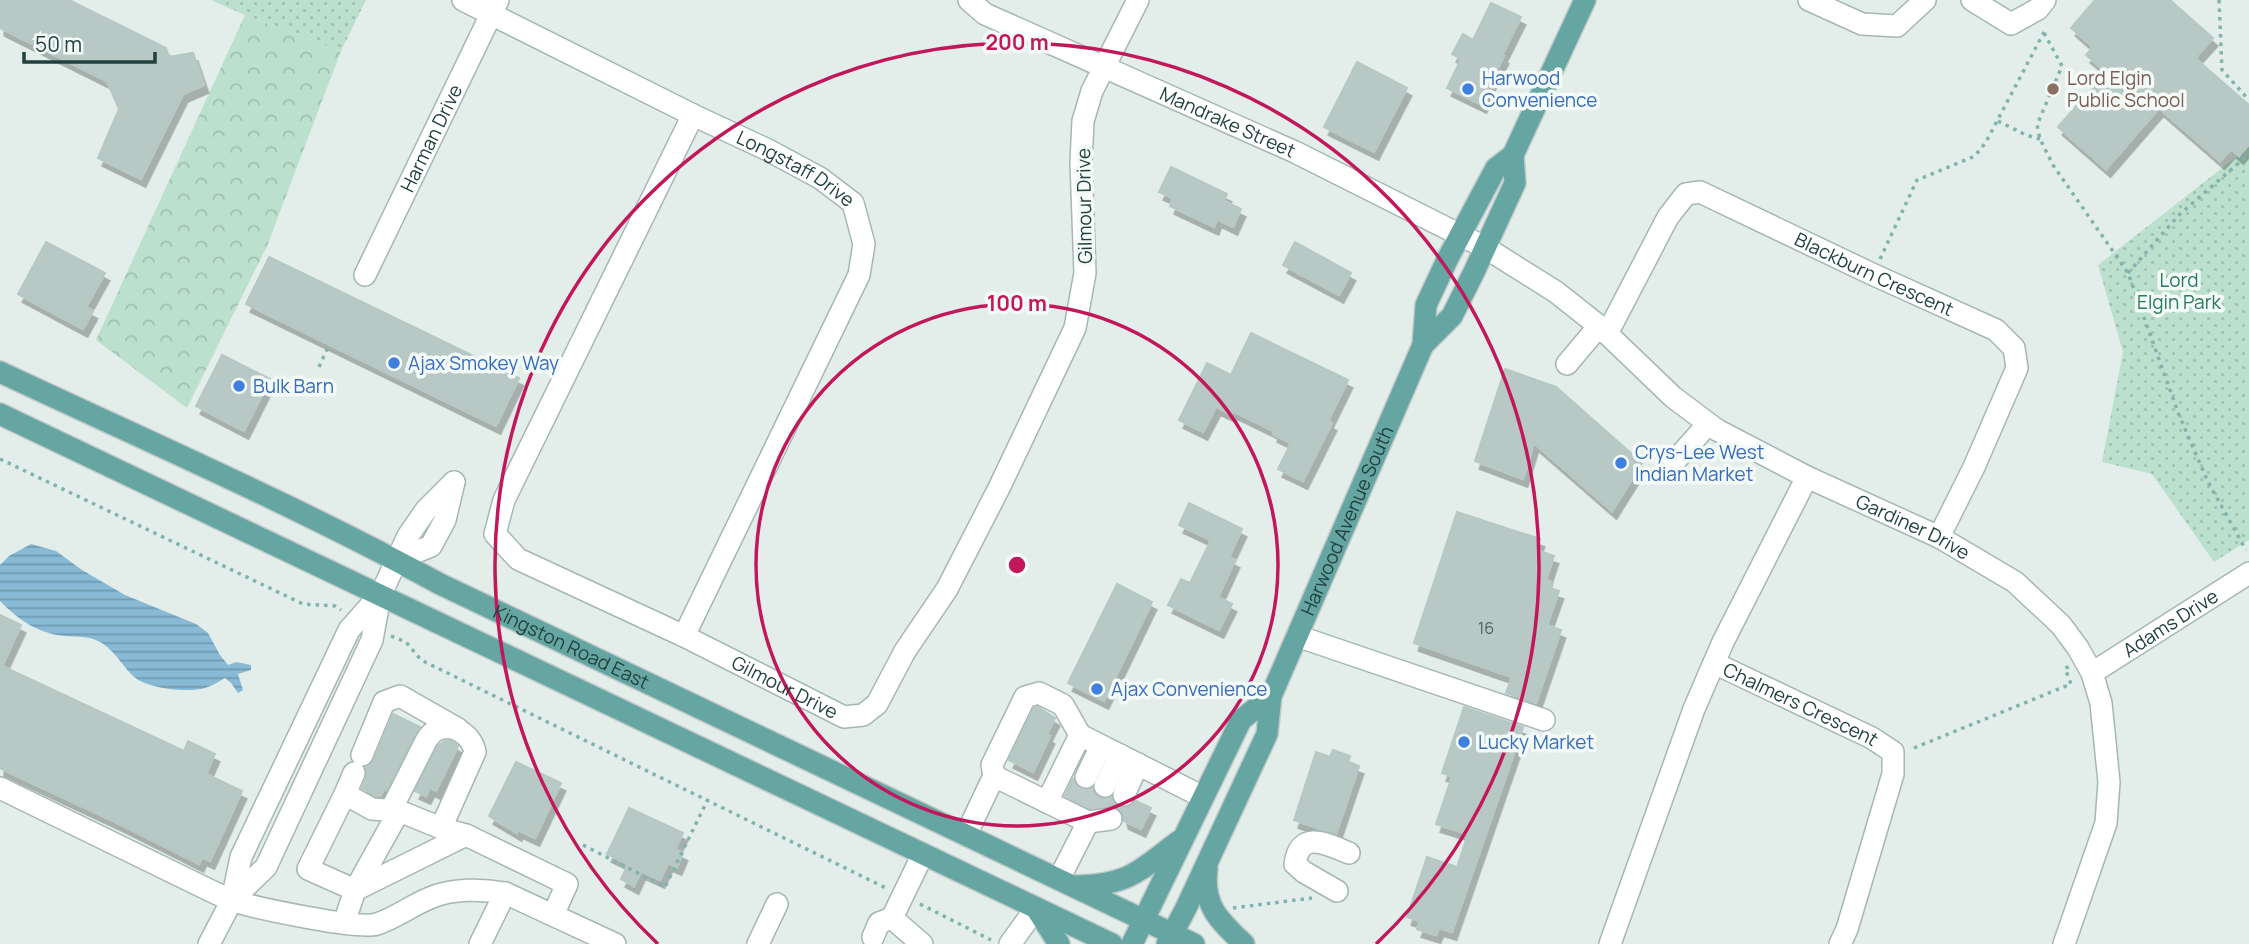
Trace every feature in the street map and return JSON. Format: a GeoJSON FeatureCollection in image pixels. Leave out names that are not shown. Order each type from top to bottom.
{"type":"FeatureCollection","features":[{"type":"Feature","properties":{"kind":"main road","name":"Harwood Avenue South"},"geometry":{"type":"LineString","coordinates":[[1170,939],[1267,734],[1271,696],[1423,345],[1426,305],[1496,168],[1513,155],[1585,0]]}},
{"type":"Feature","properties":{"kind":"main road","name":"Harwood Avenue South"},"geometry":{"type":"LineString","coordinates":[[1423,345],[1452,316],[1486,248],[1515,183],[1513,155]]}},
{"type":"Feature","properties":{"kind":"main road","name":"Kingston Road East"},"geometry":{"type":"LineString","coordinates":[[0,372],[1143,919],[1170,939],[1194,944]]}},
{"type":"Feature","properties":{"kind":"main road","name":"Kingston Road East"},"geometry":{"type":"LineString","coordinates":[[0,414],[1112,944]]}},
{"type":"Feature","properties":{"kind":"main road","name":"Harwood Avenue South"},"geometry":{"type":"LineString","coordinates":[[1132,944],[1241,720],[1271,696]]}},
{"type":"Feature","properties":{"kind":"main road"},"geometry":{"type":"LineString","coordinates":[[1066,883],[1102,885],[1135,875],[1183,838]]}},
{"type":"Feature","properties":{"kind":"main road"},"geometry":{"type":"LineString","coordinates":[[1208,862],[1205,884],[1209,903],[1217,916],[1244,944]]}},
{"type":"Feature","properties":{"kind":"main road"},"geometry":{"type":"LineString","coordinates":[[1036,908],[1059,944]]}},
{"type":"Feature","properties":{"kind":"street","name":"Longstaff Drive"},"geometry":{"type":"LineString","coordinates":[[463,0],[494,7],[693,115],[768,149],[831,186],[853,203],[864,244],[859,275],[684,636]]}},
{"type":"Feature","properties":{"kind":"street","name":"Mandrake Street"},"geometry":{"type":"LineString","coordinates":[[969,0],[985,15],[1294,152],[1486,248]]}},
{"type":"Feature","properties":{"kind":"street","name":"Gilmour Drive"},"geometry":{"type":"LineString","coordinates":[[693,115],[505,500],[495,534],[518,559],[684,636],[844,716],[863,715],[877,704],[905,651],[947,589],[999,488],[1074,328],[1085,273],[1081,162],[1083,121],[1092,91],[1138,0]]}},
{"type":"Feature","properties":{"kind":"street"},"geometry":{"type":"LineString","coordinates":[[1809,0],[1862,24],[1897,26],[1925,0]]}},
{"type":"Feature","properties":{"kind":"street"},"geometry":{"type":"LineString","coordinates":[[1972,0],[2011,24],[2041,5]]}},
{"type":"Feature","properties":{"kind":"street","name":"Harman Drive"},"geometry":{"type":"LineString","coordinates":[[365,275],[494,7]]}},
{"type":"Feature","properties":{"kind":"street","name":"Blackburn Crescent"},"geometry":{"type":"LineString","coordinates":[[1566,364],[1603,330],[1668,217],[1686,194],[1700,191],[1996,330],[2014,348],[2017,368],[1974,467],[1939,537]]}},
{"type":"Feature","properties":{"kind":"street","name":"Gardiner Drive"},"geometry":{"type":"LineString","coordinates":[[1486,248],[1556,292],[1603,330],[1674,397],[1717,430],[1807,477],[1939,537],[2015,582],[2060,625],[2084,657],[2083,669],[2101,703],[2109,782],[2106,824],[2064,944]]}},
{"type":"Feature","properties":{"kind":"street"},"geometry":{"type":"LineString","coordinates":[[1674,462],[1708,424]]}},
{"type":"Feature","properties":{"kind":"street","name":"Chalmers Crescent"},"geometry":{"type":"LineString","coordinates":[[1610,944],[1694,709],[1714,663],[1807,477]]}},
{"type":"Feature","properties":{"kind":"street"},"geometry":{"type":"LineString","coordinates":[[209,944],[232,900],[266,867],[372,640],[366,624],[396,560]]}},
{"type":"Feature","properties":{"kind":"street","name":"Adams Drive"},"geometry":{"type":"LineString","coordinates":[[2083,669],[2249,573]]}},
{"type":"Feature","properties":{"kind":"street"},"geometry":{"type":"LineString","coordinates":[[1297,636],[1544,720]]}},
{"type":"Feature","properties":{"kind":"street","name":"Chalmers Crescent"},"geometry":{"type":"LineString","coordinates":[[1714,663],[1872,738],[1894,752],[1894,774],[1847,929],[1840,944]]}},
{"type":"Feature","properties":{"kind":"street"},"geometry":{"type":"LineString","coordinates":[[966,835],[995,776],[992,765],[1025,697],[1039,693],[1063,705],[1080,735],[1203,797]]}},
{"type":"Feature","properties":{"kind":"street"},"geometry":{"type":"LineString","coordinates":[[355,890],[308,869],[345,794],[384,702],[400,696],[463,732],[473,743],[475,752],[441,828]]}},
{"type":"Feature","properties":{"kind":"street"},"geometry":{"type":"LineString","coordinates":[[344,923],[355,890],[395,811],[427,739],[435,731],[450,728],[463,732]]}},
{"type":"Feature","properties":{"kind":"street"},"geometry":{"type":"LineString","coordinates":[[1047,802],[1080,735]]}},
{"type":"Feature","properties":{"kind":"street"},"geometry":{"type":"LineString","coordinates":[[1120,755],[1105,786],[1120,755]]}},
{"type":"Feature","properties":{"kind":"street"},"geometry":{"type":"LineString","coordinates":[[995,776],[1047,802],[1087,813],[1066,883]]}},
{"type":"Feature","properties":{"kind":"street"},"geometry":{"type":"LineString","coordinates":[[0,788],[232,900],[255,906],[344,923],[375,935],[432,897],[461,891],[505,894],[615,944]]}},
{"type":"Feature","properties":{"kind":"street"},"geometry":{"type":"LineString","coordinates":[[345,794],[372,809],[395,811],[467,835],[568,884],[552,915]]}},
{"type":"Feature","properties":{"kind":"street"},"geometry":{"type":"LineString","coordinates":[[355,890],[467,835]]}},
{"type":"Feature","properties":{"kind":"street"},"geometry":{"type":"LineString","coordinates":[[1337,891],[1295,864],[1296,852],[1303,844],[1323,842],[1349,853]]}},
{"type":"Feature","properties":{"kind":"street"},"geometry":{"type":"LineString","coordinates":[[873,937],[879,923],[892,918],[923,853]]}},
{"type":"Feature","properties":{"kind":"street"},"geometry":{"type":"LineString","coordinates":[[480,944],[505,894]]}},
{"type":"Feature","properties":{"kind":"street"},"geometry":{"type":"LineString","coordinates":[[758,944],[777,904]]}},
{"type":"Feature","properties":{"kind":"street"},"geometry":{"type":"LineString","coordinates":[[1010,944],[1036,908]]}},
{"type":"Feature","properties":{"kind":"street"},"geometry":{"type":"LineString","coordinates":[[892,918],[922,944]]}},
{"type":"Feature","properties":{"kind":"path"},"geometry":{"type":"LineString","coordinates":[[2219,0],[2222,70],[2249,100]]}},
{"type":"Feature","properties":{"kind":"path"},"geometry":{"type":"LineString","coordinates":[[2041,5],[2045,33],[2062,66],[2037,125],[2040,139],[2053,165],[2128,273],[2179,415],[2208,482],[2246,550]]}},
{"type":"Feature","properties":{"kind":"path"},"geometry":{"type":"LineString","coordinates":[[1872,274],[1917,180],[1975,156],[1998,121],[2045,33]]}},
{"type":"Feature","properties":{"kind":"path"},"geometry":{"type":"LineString","coordinates":[[1998,121],[2040,139]]}},
{"type":"Feature","properties":{"kind":"path"},"geometry":{"type":"LineString","coordinates":[[2128,273],[2179,215],[2249,154]]}},
{"type":"Feature","properties":{"kind":"path"},"geometry":{"type":"LineString","coordinates":[[319,367],[328,347]]}},
{"type":"Feature","properties":{"kind":"path"},"geometry":{"type":"LineString","coordinates":[[0,460],[303,604],[335,606],[406,642],[421,660],[1000,944]]}},
{"type":"Feature","properties":{"kind":"path"},"geometry":{"type":"LineString","coordinates":[[1914,748],[2071,684],[2065,668],[2083,669]]}},
{"type":"Feature","properties":{"kind":"path"},"geometry":{"type":"LineString","coordinates":[[583,845],[665,887],[708,799]]}},
{"type":"Feature","properties":{"kind":"path"},"geometry":{"type":"LineString","coordinates":[[1227,909],[1312,898]]}},
{"type":"Feature","properties":{"kind":"green space"},"geometry":{"type":"Polygon","coordinates":[[[211,0],[366,0],[341,51],[211,0]]]}},
{"type":"Feature","properties":{"kind":"green space"},"geometry":{"type":"Polygon","coordinates":[[[245,15],[341,51],[267,246],[187,408],[96,340],[245,15]]]}},
{"type":"Feature","properties":{"kind":"green space","name":"Lord Elgin Park"},"geometry":{"type":"Polygon","coordinates":[[[2249,147],[2249,540],[2214,562],[2152,474],[2102,462],[2123,352],[2098,265],[2249,147]]]}},
{"type":"Feature","properties":{"kind":"water"},"geometry":{"type":"Polygon","coordinates":[[[31,544],[56,551],[125,595],[196,624],[208,633],[228,665],[236,662],[251,665],[251,670],[238,674],[243,690],[238,693],[225,678],[198,689],[167,689],[146,684],[132,675],[112,652],[98,641],[87,637],[56,635],[22,620],[0,601],[0,565],[9,556],[31,544]]]}},
{"type":"Feature","properties":{"kind":"building"},"geometry":{"type":"Polygon","coordinates":[[[0,0],[69,0],[166,48],[169,57],[193,53],[204,85],[183,94],[141,179],[98,158],[119,109],[107,81],[0,28],[0,0]]]}},
{"type":"Feature","properties":{"kind":"building"},"geometry":{"type":"Polygon","coordinates":[[[2095,0],[2170,0],[2213,38],[2195,58],[2249,105],[2249,144],[2239,156],[2231,149],[2220,161],[2159,108],[2106,169],[2058,127],[2106,72],[2086,55],[2093,47],[2071,28],[2095,0]]]}},
{"type":"Feature","properties":{"kind":"building"},"geometry":{"type":"Polygon","coordinates":[[[1491,3],[1521,17],[1482,105],[1447,88],[1461,59],[1452,54],[1463,34],[1473,40],[1491,3]]]}},
{"type":"Feature","properties":{"kind":"building"},"geometry":{"type":"Polygon","coordinates":[[[1357,62],[1407,88],[1374,152],[1324,127],[1357,62]]]}},
{"type":"Feature","properties":{"kind":"building"},"geometry":{"type":"Polygon","coordinates":[[[1171,167],[1227,194],[1224,201],[1241,209],[1233,227],[1217,219],[1214,227],[1170,206],[1173,198],[1159,192],[1171,167]]]}},
{"type":"Feature","properties":{"kind":"building"},"geometry":{"type":"Polygon","coordinates":[[[46,242],[105,273],[86,307],[93,311],[83,329],[18,294],[46,242]]]}},
{"type":"Feature","properties":{"kind":"building"},"geometry":{"type":"Polygon","coordinates":[[[1295,242],[1351,273],[1339,295],[1283,265],[1295,242]]]}},
{"type":"Feature","properties":{"kind":"building"},"geometry":{"type":"Polygon","coordinates":[[[269,257],[519,378],[496,426],[246,304],[269,257]]]}},
{"type":"Feature","properties":{"kind":"building"},"geometry":{"type":"Polygon","coordinates":[[[1251,333],[1348,380],[1328,421],[1332,423],[1303,481],[1278,469],[1291,443],[1273,434],[1274,431],[1233,411],[1231,414],[1216,407],[1203,432],[1179,420],[1207,363],[1231,375],[1251,333]]]}},
{"type":"Feature","properties":{"kind":"building"},"geometry":{"type":"Polygon","coordinates":[[[222,355],[270,379],[244,431],[196,406],[222,355]]]}},
{"type":"Feature","properties":{"kind":"building"},"geometry":{"type":"Polygon","coordinates":[[[1505,369],[1556,387],[1642,463],[1612,511],[1534,443],[1523,479],[1475,461],[1505,369]]]}},
{"type":"Feature","properties":{"kind":"building"},"geometry":{"type":"Polygon","coordinates":[[[1189,503],[1242,529],[1229,557],[1235,560],[1218,597],[1232,604],[1219,630],[1168,605],[1181,579],[1190,583],[1211,540],[1179,525],[1189,503]]]}},
{"type":"Feature","properties":{"kind":"building"},"geometry":{"type":"Polygon","coordinates":[[[1457,512],[1540,539],[1536,550],[1554,556],[1546,580],[1553,583],[1551,589],[1559,591],[1547,625],[1561,630],[1536,703],[1506,693],[1512,677],[1414,643],[1457,512]]]}},
{"type":"Feature","properties":{"kind":"building"},"geometry":{"type":"Polygon","coordinates":[[[1117,584],[1152,602],[1104,701],[1068,683],[1117,584]]]}},
{"type":"Feature","properties":{"kind":"building"},"geometry":{"type":"Polygon","coordinates":[[[0,615],[21,625],[2,666],[184,751],[188,741],[215,754],[206,774],[242,791],[210,861],[202,857],[199,864],[0,768],[0,615]]]}},
{"type":"Feature","properties":{"kind":"building"},"geometry":{"type":"Polygon","coordinates":[[[1038,707],[1055,718],[1047,734],[1050,736],[1033,772],[1009,760],[1034,708],[1038,707]]]}},
{"type":"Feature","properties":{"kind":"building"},"geometry":{"type":"Polygon","coordinates":[[[1464,707],[1523,727],[1452,932],[1439,928],[1436,935],[1417,929],[1420,921],[1407,917],[1427,857],[1457,867],[1468,834],[1436,824],[1452,776],[1442,773],[1464,707]]]}},
{"type":"Feature","properties":{"kind":"building"},"geometry":{"type":"Polygon","coordinates":[[[393,714],[420,727],[386,790],[376,796],[362,788],[366,767],[374,760],[393,714]]]}},
{"type":"Feature","properties":{"kind":"building"},"geometry":{"type":"Polygon","coordinates":[[[445,741],[451,741],[458,746],[436,791],[430,788],[426,796],[415,791],[438,746],[445,741]]]}},
{"type":"Feature","properties":{"kind":"building"},"geometry":{"type":"Polygon","coordinates":[[[1333,750],[1350,756],[1348,762],[1359,766],[1336,834],[1294,820],[1316,752],[1330,757],[1333,750]]]}},
{"type":"Feature","properties":{"kind":"building"},"geometry":{"type":"Polygon","coordinates":[[[516,762],[561,783],[535,838],[518,830],[517,833],[489,816],[516,762]]]}},
{"type":"Feature","properties":{"kind":"building"},"geometry":{"type":"Polygon","coordinates":[[[1073,779],[1080,788],[1092,788],[1099,797],[1111,797],[1119,807],[1126,808],[1136,801],[1151,808],[1141,829],[1124,821],[1122,812],[1117,807],[1090,808],[1065,796],[1073,779]]]}},
{"type":"Feature","properties":{"kind":"building"},"geometry":{"type":"Polygon","coordinates":[[[629,808],[683,833],[675,849],[683,853],[677,867],[668,863],[660,880],[641,871],[634,886],[621,879],[628,864],[607,854],[629,808]]]}},
{"type":"Feature","properties":{"kind":"tunnel"},"geometry":{"type":"LineString","coordinates":[[1075,802],[1086,777]]}},
{"type":"Feature","properties":{"kind":"tunnel"},"geometry":{"type":"LineString","coordinates":[[1093,811],[1105,786]]}},
{"type":"Feature","properties":{"kind":"place","name":"Harwood Convenience"},"geometry":{"type":"Point","coordinates":[1468,89]}},
{"type":"Feature","properties":{"kind":"place","name":"Lord Elgin Public School"},"geometry":{"type":"Point","coordinates":[2053,89]}},
{"type":"Feature","properties":{"kind":"place","name":"Ajax Smokey Way"},"geometry":{"type":"Point","coordinates":[394,363]}},
{"type":"Feature","properties":{"kind":"place","name":"Bulk Barn"},"geometry":{"type":"Point","coordinates":[239,386]}},
{"type":"Feature","properties":{"kind":"place","name":"Crys-Lee West Indian Market"},"geometry":{"type":"Point","coordinates":[1621,463]}},
{"type":"Feature","properties":{"kind":"place","name":"Ajax Convenience"},"geometry":{"type":"Point","coordinates":[1097,689]}},
{"type":"Feature","properties":{"kind":"place","name":"Lucky Market"},"geometry":{"type":"Point","coordinates":[1464,742]}}]}
